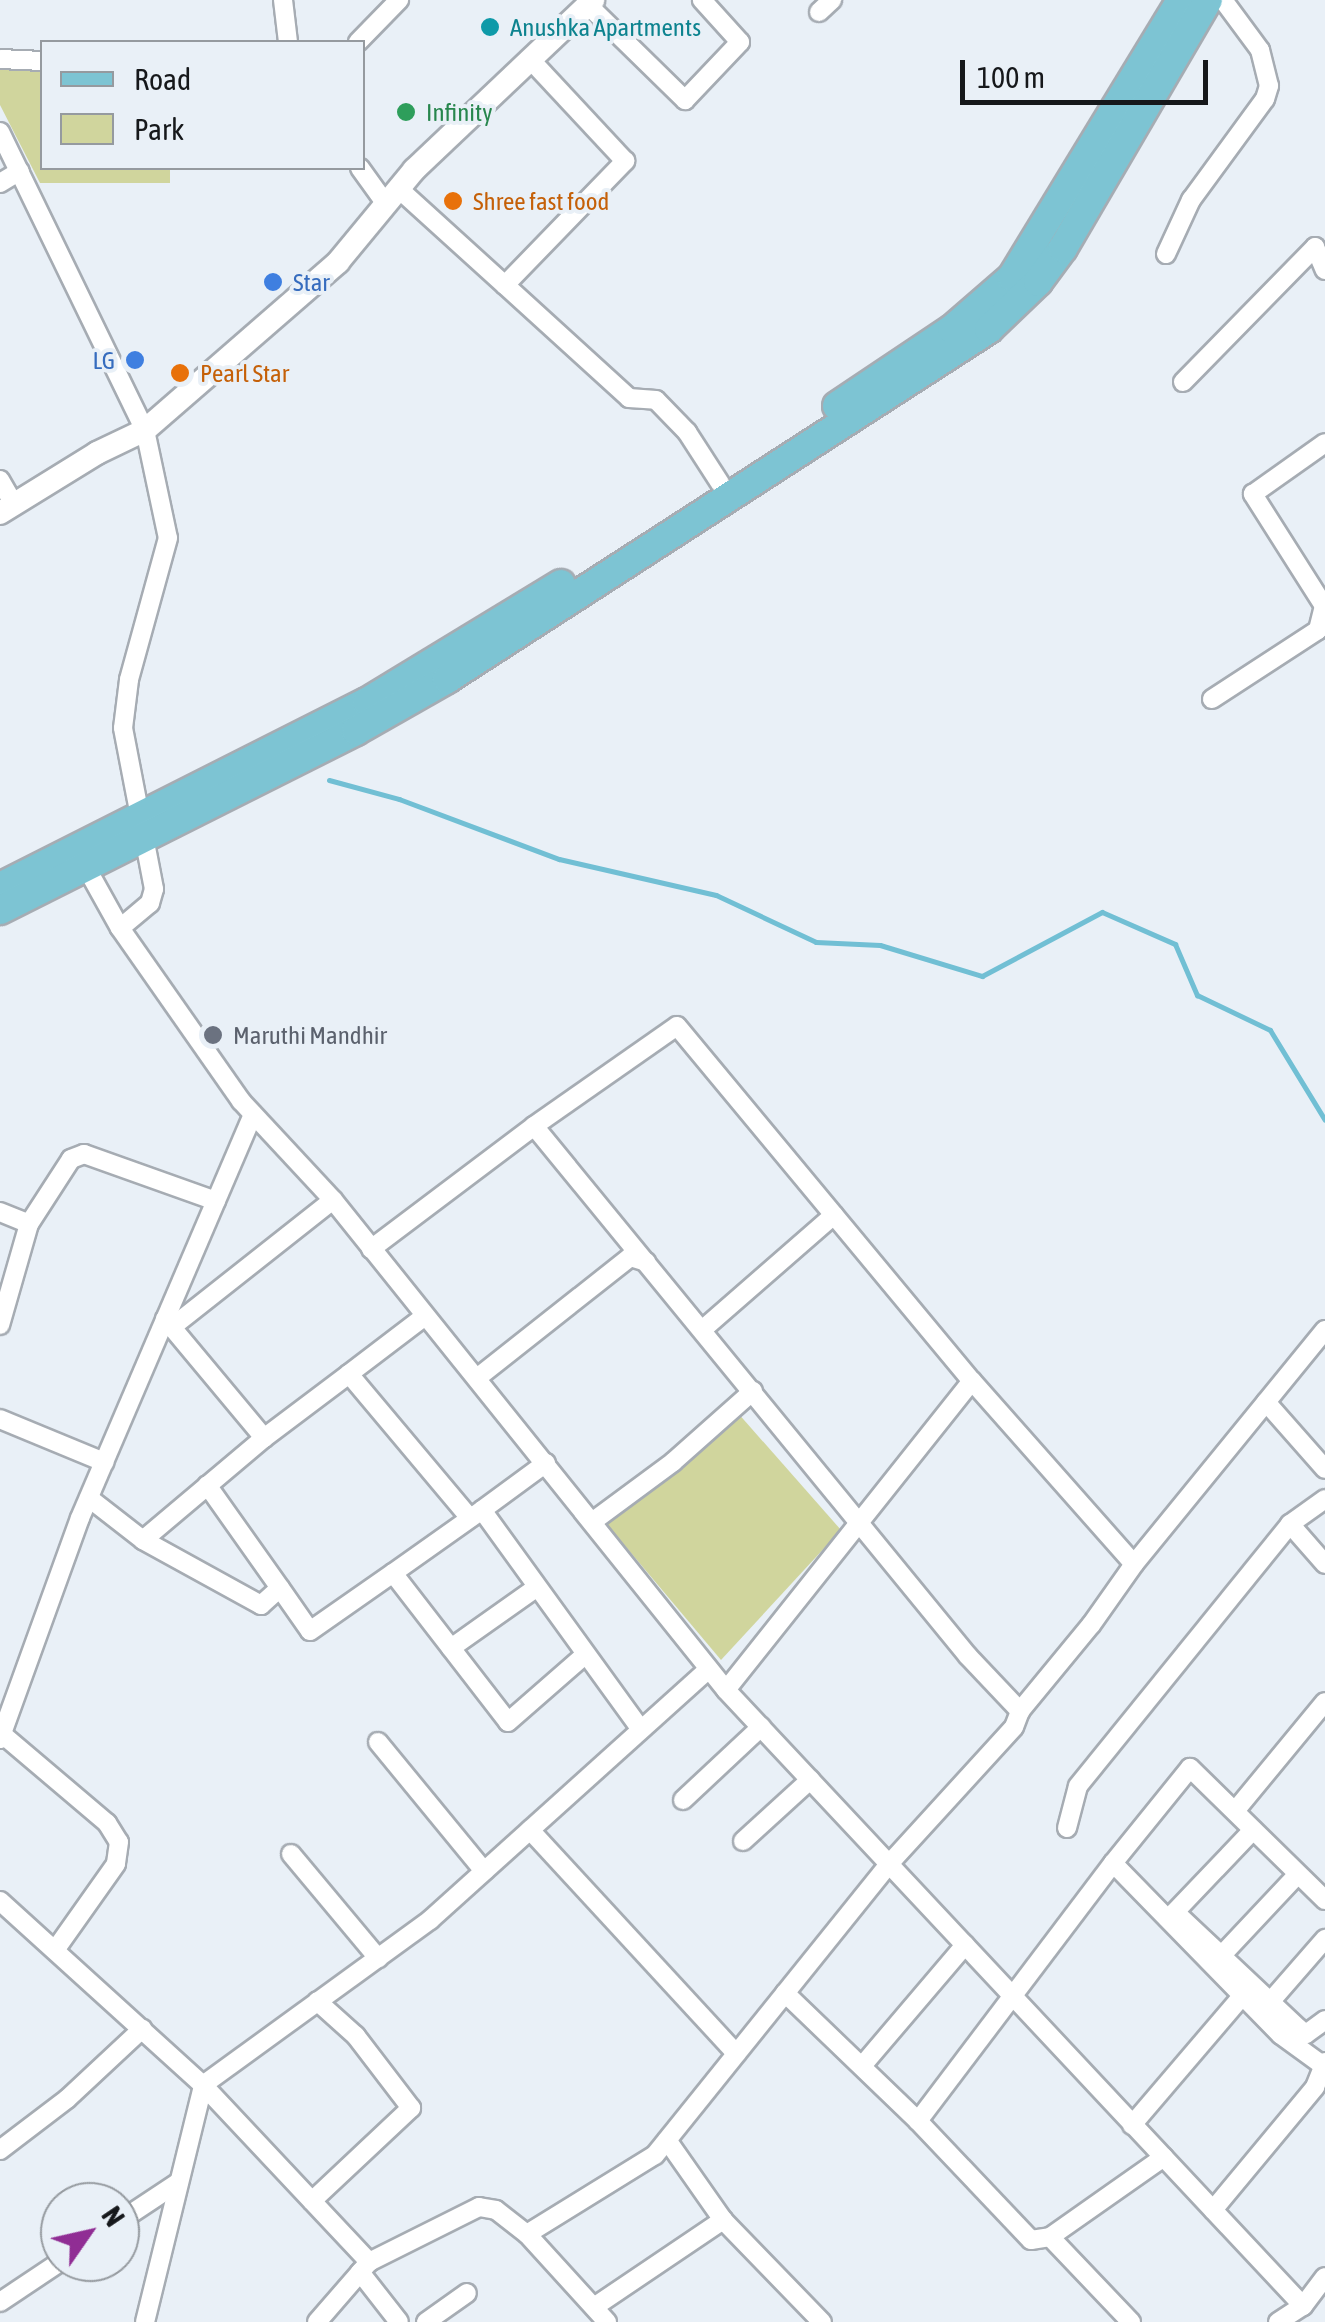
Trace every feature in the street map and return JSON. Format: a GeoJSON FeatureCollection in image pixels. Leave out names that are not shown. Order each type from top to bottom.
{"type":"FeatureCollection","features":[{"type":"Feature","properties":{"kind":"main road"},"geometry":{"type":"LineString","coordinates":[[0,910],[86,867],[143,826],[367,702],[720,483],[994,296],[1030,252],[1181,0]]}},
{"type":"Feature","properties":{"kind":"main road"},"geometry":{"type":"LineString","coordinates":[[0,887],[356,732],[448,679],[989,329],[1038,282],[1063,248],[1208,0]]}},
{"type":"Feature","properties":{"kind":"street"},"geometry":{"type":"LineString","coordinates":[[282,0],[288,40]]}},
{"type":"Feature","properties":{"kind":"street"},"geometry":{"type":"LineString","coordinates":[[360,40],[399,0]]}},
{"type":"Feature","properties":{"kind":"street"},"geometry":{"type":"LineString","coordinates":[[0,480],[7,508],[97,452],[145,430],[338,262],[393,196],[591,2],[685,100],[740,42],[702,0]]}},
{"type":"Feature","properties":{"kind":"street"},"geometry":{"type":"LineString","coordinates":[[1166,254],[1192,200],[1265,99],[1268,86],[1260,50],[1223,0]]}},
{"type":"Feature","properties":{"kind":"street"},"geometry":{"type":"LineString","coordinates":[[0,59],[40,61]]}},
{"type":"Feature","properties":{"kind":"street"},"geometry":{"type":"LineString","coordinates":[[505,285],[625,161],[530,59]]}},
{"type":"Feature","properties":{"kind":"street"},"geometry":{"type":"LineString","coordinates":[[0,132],[145,430],[168,538],[128,680],[123,728],[154,888],[150,903],[120,928]]}},
{"type":"Feature","properties":{"kind":"street"},"geometry":{"type":"LineString","coordinates":[[362,170],[505,285],[629,398],[656,400],[687,432],[720,483]]}},
{"type":"Feature","properties":{"kind":"street"},"geometry":{"type":"LineString","coordinates":[[0,183],[20,171]]}},
{"type":"Feature","properties":{"kind":"street"},"geometry":{"type":"LineString","coordinates":[[1184,382],[1315,247],[1325,270]]}},
{"type":"Feature","properties":{"kind":"street"},"geometry":{"type":"LineString","coordinates":[[1212,699],[1318,630],[1324,606],[1254,494],[1325,442]]}},
{"type":"Feature","properties":{"kind":"street"},"geometry":{"type":"LineString","coordinates":[[86,867],[120,928],[253,1114],[333,1200],[726,1690],[1303,2306]]}},
{"type":"Feature","properties":{"kind":"street"},"geometry":{"type":"LineString","coordinates":[[371,1249],[534,1126],[677,1026],[972,1381],[1134,1564]]}},
{"type":"Feature","properties":{"kind":"street"},"geometry":{"type":"LineString","coordinates":[[55,1950],[116,1864],[119,1842],[107,1824],[1,1736],[88,1498],[168,1323],[253,1114]]}},
{"type":"Feature","properties":{"kind":"street"},"geometry":{"type":"LineString","coordinates":[[534,1126],[968,1656],[1020,1711]]}},
{"type":"Feature","properties":{"kind":"street"},"geometry":{"type":"LineString","coordinates":[[0,1325],[30,1224],[67,1164],[84,1154],[216,1201]]}},
{"type":"Feature","properties":{"kind":"street"},"geometry":{"type":"LineString","coordinates":[[168,1323],[333,1200]]}},
{"type":"Feature","properties":{"kind":"street"},"geometry":{"type":"LineString","coordinates":[[0,1212],[30,1224]]}},
{"type":"Feature","properties":{"kind":"street"},"geometry":{"type":"LineString","coordinates":[[702,1330],[834,1216]]}},
{"type":"Feature","properties":{"kind":"street"},"geometry":{"type":"LineString","coordinates":[[477,1378],[630,1256],[646,1262]]}},
{"type":"Feature","properties":{"kind":"street"},"geometry":{"type":"LineString","coordinates":[[143,1540],[264,1438],[426,1316]]}},
{"type":"Feature","properties":{"kind":"street"},"geometry":{"type":"LineString","coordinates":[[168,1323],[264,1438]]}},
{"type":"Feature","properties":{"kind":"street"},"geometry":{"type":"LineString","coordinates":[[527,2234],[654,2155],[889,1864],[1014,1727],[1020,1711],[1091,1625],[1134,1564],[1325,1330]]}},
{"type":"Feature","properties":{"kind":"street"},"geometry":{"type":"LineString","coordinates":[[349,1374],[537,1586],[641,1730]]}},
{"type":"Feature","properties":{"kind":"street"},"geometry":{"type":"LineString","coordinates":[[726,1690],[972,1381]]}},
{"type":"Feature","properties":{"kind":"street"},"geometry":{"type":"LineString","coordinates":[[592,1522],[673,1462],[752,1392]]}},
{"type":"Feature","properties":{"kind":"street"},"geometry":{"type":"LineString","coordinates":[[1266,1402],[1325,1469]]}},
{"type":"Feature","properties":{"kind":"street"},"geometry":{"type":"LineString","coordinates":[[0,1419],[104,1462]]}},
{"type":"Feature","properties":{"kind":"street"},"geometry":{"type":"LineString","coordinates":[[207,1485],[310,1631],[546,1462]]}},
{"type":"Feature","properties":{"kind":"street"},"geometry":{"type":"LineString","coordinates":[[88,1498],[143,1540],[262,1605],[280,1588]]}},
{"type":"Feature","properties":{"kind":"street"},"geometry":{"type":"LineString","coordinates":[[1067,1828],[1078,1786],[1290,1524],[1325,1499]]}},
{"type":"Feature","properties":{"kind":"street"},"geometry":{"type":"LineString","coordinates":[[1290,1524],[1325,1564]]}},
{"type":"Feature","properties":{"kind":"street"},"geometry":{"type":"LineString","coordinates":[[393,1573],[508,1722],[586,1654]]}},
{"type":"Feature","properties":{"kind":"street"},"geometry":{"type":"LineString","coordinates":[[451,1648],[537,1586]]}},
{"type":"Feature","properties":{"kind":"street"},"geometry":{"type":"LineString","coordinates":[[145,2322],[203,2085],[378,1958],[484,1871],[709,1669]]}},
{"type":"Feature","properties":{"kind":"street"},"geometry":{"type":"LineString","coordinates":[[1235,1811],[1325,1702]]}},
{"type":"Feature","properties":{"kind":"street"},"geometry":{"type":"LineString","coordinates":[[683,1800],[761,1727]]}},
{"type":"Feature","properties":{"kind":"street"},"geometry":{"type":"LineString","coordinates":[[378,1742],[484,1871]]}},
{"type":"Feature","properties":{"kind":"street"},"geometry":{"type":"LineString","coordinates":[[918,2122],[1113,1863],[1190,1768],[1324,1898]]}},
{"type":"Feature","properties":{"kind":"street"},"geometry":{"type":"LineString","coordinates":[[743,1841],[810,1780]]}},
{"type":"Feature","properties":{"kind":"street"},"geometry":{"type":"LineString","coordinates":[[530,1830],[736,2054]]}},
{"type":"Feature","properties":{"kind":"street"},"geometry":{"type":"LineString","coordinates":[[1253,1830],[1175,1912],[1306,2034],[1325,2020]]}},
{"type":"Feature","properties":{"kind":"street"},"geometry":{"type":"LineString","coordinates":[[291,1854],[378,1958]]}},
{"type":"Feature","properties":{"kind":"street"},"geometry":{"type":"LineString","coordinates":[[1113,1863],[1281,2035],[1324,2065],[1315,2087],[1214,2210]]}},
{"type":"Feature","properties":{"kind":"street"},"geometry":{"type":"LineString","coordinates":[[1222,1956],[1298,1874]]}},
{"type":"Feature","properties":{"kind":"street"},"geometry":{"type":"LineString","coordinates":[[0,1902],[203,2085],[312,2201],[365,2267],[399,2322]]}},
{"type":"Feature","properties":{"kind":"street"},"geometry":{"type":"LineString","coordinates":[[1270,2002],[1325,1940]]}},
{"type":"Feature","properties":{"kind":"street"},"geometry":{"type":"LineString","coordinates":[[862,2066],[965,1945]]}},
{"type":"Feature","properties":{"kind":"street"},"geometry":{"type":"LineString","coordinates":[[785,1992],[1031,2240],[1050,2237],[1164,2157]]}},
{"type":"Feature","properties":{"kind":"street"},"geometry":{"type":"LineString","coordinates":[[1132,2125],[1242,1996]]}},
{"type":"Feature","properties":{"kind":"street"},"geometry":{"type":"LineString","coordinates":[[312,2201],[411,2108],[356,2036],[317,2002]]}},
{"type":"Feature","properties":{"kind":"street"},"geometry":{"type":"LineString","coordinates":[[0,2150],[67,2099],[142,2029]]}},
{"type":"Feature","properties":{"kind":"street"},"geometry":{"type":"LineString","coordinates":[[667,2140],[723,2220],[813,2319]]}},
{"type":"Feature","properties":{"kind":"street"},"geometry":{"type":"LineString","coordinates":[[140,2208],[179,2182]]}},
{"type":"Feature","properties":{"kind":"street"},"geometry":{"type":"LineString","coordinates":[[317,2322],[365,2267],[479,2207],[496,2210],[527,2234],[608,2322]]}},
{"type":"Feature","properties":{"kind":"street"},"geometry":{"type":"LineString","coordinates":[[594,2307],[723,2220]]}},
{"type":"Feature","properties":{"kind":"street"},"geometry":{"type":"LineString","coordinates":[[1050,2237],[1131,2322]]}},
{"type":"Feature","properties":{"kind":"street"},"geometry":{"type":"LineString","coordinates":[[0,2302],[40,2275]]}},
{"type":"Feature","properties":{"kind":"street"},"geometry":{"type":"LineString","coordinates":[[1278,2322],[1303,2306],[1325,2277]]}},
{"type":"Feature","properties":{"kind":"street"},"geometry":{"type":"LineString","coordinates":[[426,2322],[467,2293]]}},
{"type":"Feature","properties":{"kind":"green space"},"geometry":{"type":"Polygon","coordinates":[[[0,69],[40,69],[40,170],[170,170],[170,183],[40,183],[0,105],[0,69]]]}},
{"type":"Feature","properties":{"kind":"green space"},"geometry":{"type":"Polygon","coordinates":[[[737,1412],[841,1530],[721,1660],[605,1522],[737,1412]]]}},
{"type":"Feature","properties":{"kind":"waterway"},"geometry":{"type":"LineString","coordinates":[[329,780],[399,799],[559,859],[716,895],[816,942],[880,945],[982,976],[1102,912],[1175,944],[1197,995],[1270,1030],[1325,1120]]}},
{"type":"Feature","properties":{"kind":"place","name":"Anushka Apartments"},"geometry":{"type":"Point","coordinates":[490,27]}},
{"type":"Feature","properties":{"kind":"place","name":"Infinity"},"geometry":{"type":"Point","coordinates":[406,112]}},
{"type":"Feature","properties":{"kind":"place","name":"Shree fast food"},"geometry":{"type":"Point","coordinates":[453,201]}},
{"type":"Feature","properties":{"kind":"place","name":"Star"},"geometry":{"type":"Point","coordinates":[273,282]}},
{"type":"Feature","properties":{"kind":"place","name":"LG"},"geometry":{"type":"Point","coordinates":[135,360]}},
{"type":"Feature","properties":{"kind":"place","name":"Pearl Star"},"geometry":{"type":"Point","coordinates":[180,373]}},
{"type":"Feature","properties":{"kind":"place","name":"Maruthi Mandhir"},"geometry":{"type":"Point","coordinates":[213,1035]}}]}
